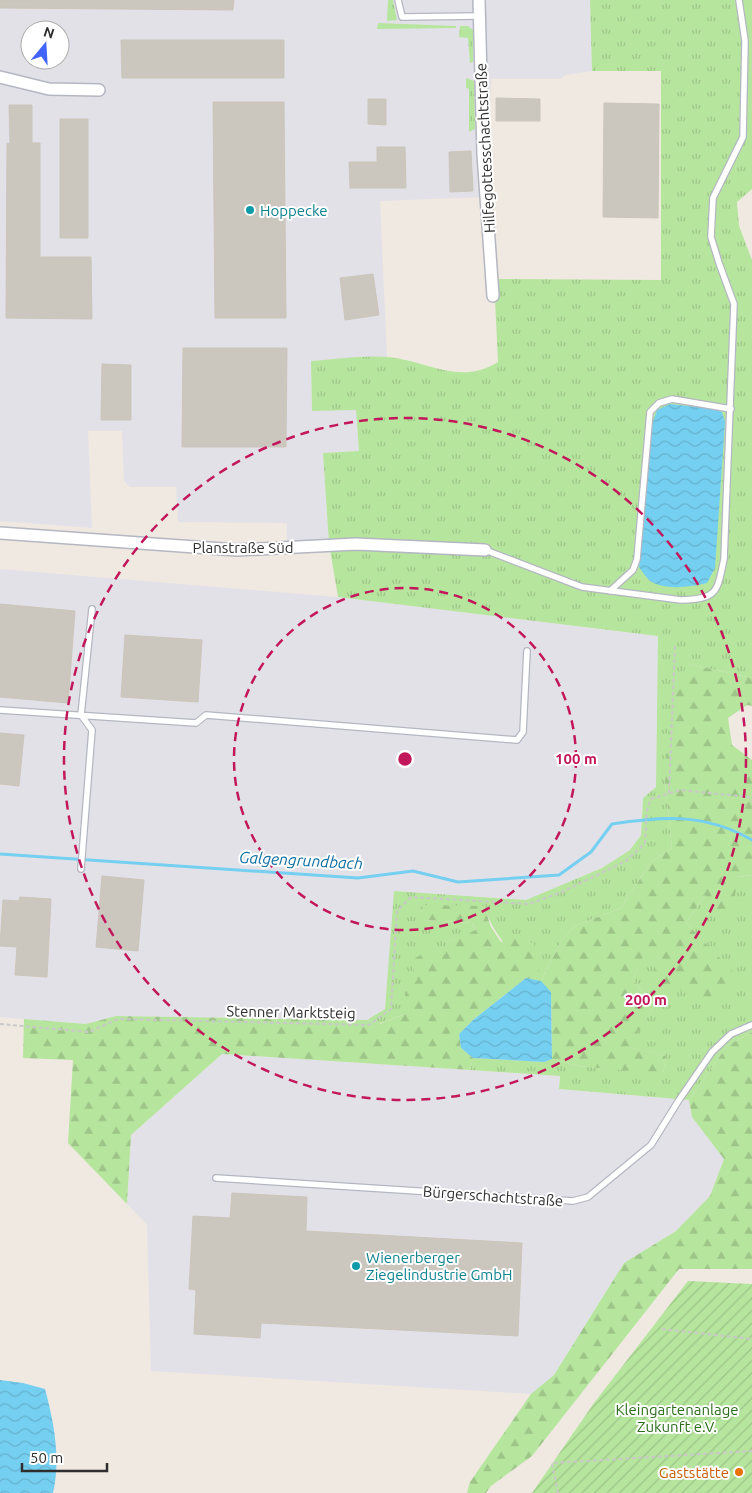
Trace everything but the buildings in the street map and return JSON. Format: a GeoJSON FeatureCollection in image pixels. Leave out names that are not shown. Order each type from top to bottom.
{"type":"FeatureCollection","features":[{"type":"Feature","properties":{"kind":"street","name":"Hilfegottesschachtstraße"},"geometry":{"type":"LineString","coordinates":[[479,0],[483,154],[493,296]]}},
{"type":"Feature","properties":{"kind":"street"},"geometry":{"type":"LineString","coordinates":[[0,77],[49,89],[99,90]]}},
{"type":"Feature","properties":{"kind":"street","name":"Planstraße Süd"},"geometry":{"type":"LineString","coordinates":[[0,533],[237,550],[356,544],[485,550]]}},
{"type":"Feature","properties":{"kind":"lane"},"geometry":{"type":"LineString","coordinates":[[398,0],[402,16],[480,16]]}},
{"type":"Feature","properties":{"kind":"lane"},"geometry":{"type":"LineString","coordinates":[[485,550],[535,567],[582,587],[697,600],[709,596],[718,589],[724,559],[734,304],[718,263],[711,237],[713,198],[743,137],[745,42],[740,0]]}},
{"type":"Feature","properties":{"kind":"lane"},"geometry":{"type":"LineString","coordinates":[[610,591],[633,570],[636,559],[650,412],[658,403],[672,399],[731,410]]}},
{"type":"Feature","properties":{"kind":"lane"},"geometry":{"type":"LineString","coordinates":[[81,869],[92,730],[81,715],[92,609]]}},
{"type":"Feature","properties":{"kind":"lane"},"geometry":{"type":"LineString","coordinates":[[0,710],[196,723],[206,715],[517,740],[523,732],[527,651]]}},
{"type":"Feature","properties":{"kind":"lane","name":"Bürgerschachtstraße"},"geometry":{"type":"LineString","coordinates":[[216,1178],[573,1201],[588,1197],[651,1145],[712,1052],[731,1034],[752,1025]]}},
{"type":"Feature","properties":{"kind":"path"},"geometry":{"type":"LineString","coordinates":[[674,646],[668,793],[680,790],[749,797],[752,801]]}},
{"type":"Feature","properties":{"kind":"path","name":"Stenner Marktsteig"},"geometry":{"type":"LineString","coordinates":[[0,1024],[89,1032],[118,1019],[369,1025],[391,1009],[397,911],[411,897],[529,904],[562,892],[626,861],[645,843],[647,814],[651,799],[668,793]]}},
{"type":"Feature","properties":{"kind":"path"},"geometry":{"type":"LineString","coordinates":[[662,1329],[752,1338]]}},
{"type":"Feature","properties":{"kind":"path"},"geometry":{"type":"LineString","coordinates":[[558,1493],[552,1463],[752,1450]]}},
{"type":"Feature","properties":{"kind":"shaded area"},"geometry":{"type":"Polygon","coordinates":[[[0,0],[590,0],[592,71],[566,75],[560,79],[491,79],[488,197],[380,201],[387,357],[311,361],[312,411],[356,409],[359,451],[323,453],[329,544],[287,541],[287,523],[178,522],[176,487],[130,487],[124,481],[122,431],[88,431],[92,528],[0,521],[0,0]]]}},
{"type":"Feature","properties":{"kind":"shaded area"},"geometry":{"type":"Polygon","coordinates":[[[0,569],[338,597],[658,636],[656,787],[643,798],[641,835],[630,850],[602,868],[526,900],[395,891],[385,1009],[367,1020],[116,1016],[86,1024],[0,1017],[0,569]]]}},
{"type":"Feature","properties":{"kind":"shaded area","name":"Wienerberger Ziegelindustrie GmbH"},"geometry":{"type":"Polygon","coordinates":[[[222,1054],[560,1076],[559,1089],[689,1100],[692,1117],[724,1159],[710,1196],[676,1231],[624,1263],[554,1375],[531,1394],[151,1371],[147,1225],[127,1204],[131,1135],[222,1054]]]}},
{"type":"Feature","properties":{"kind":"green space"},"geometry":{"type":"Polygon","coordinates":[[[388,0],[393,0],[397,20],[387,21],[388,0]]]}},
{"type":"Feature","properties":{"kind":"green space"},"geometry":{"type":"Polygon","coordinates":[[[590,0],[752,0],[752,189],[737,202],[739,226],[752,260],[752,678],[689,664],[665,782],[672,848],[651,862],[621,908],[575,926],[561,941],[541,981],[515,956],[501,939],[484,907],[424,920],[472,923],[476,931],[446,943],[446,954],[405,992],[405,1014],[379,1024],[367,1020],[385,1009],[394,891],[526,900],[602,868],[630,850],[641,835],[643,798],[656,787],[658,636],[338,597],[329,544],[323,453],[359,451],[356,410],[312,411],[311,361],[359,357],[388,357],[457,372],[484,369],[498,362],[494,279],[661,280],[661,71],[592,71],[590,0]]]}},
{"type":"Feature","properties":{"kind":"green space"},"geometry":{"type":"Polygon","coordinates":[[[378,23],[456,26],[456,28],[377,29],[378,23]]]}},
{"type":"Feature","properties":{"kind":"green space"},"geometry":{"type":"Polygon","coordinates":[[[460,26],[468,26],[473,30],[473,62],[470,63],[468,38],[459,37],[460,26]]]}},
{"type":"Feature","properties":{"kind":"green space"},"geometry":{"type":"Polygon","coordinates":[[[466,78],[474,81],[475,129],[469,132],[469,89],[466,88],[466,78]]]}},
{"type":"Feature","properties":{"kind":"green space"},"geometry":{"type":"Polygon","coordinates":[[[689,664],[752,678],[752,706],[747,705],[728,718],[732,745],[752,760],[752,875],[738,877],[733,908],[711,912],[705,895],[686,923],[741,980],[705,1006],[676,987],[666,995],[650,983],[660,959],[646,951],[633,979],[653,1008],[629,1047],[666,1056],[663,1074],[578,1066],[552,1059],[551,992],[526,978],[473,1020],[459,1034],[461,1048],[473,1058],[470,1070],[222,1054],[131,1135],[127,1204],[68,1143],[73,1060],[23,1058],[24,1019],[86,1024],[116,1016],[367,1020],[380,1024],[405,1014],[405,992],[417,980],[411,961],[427,951],[446,954],[446,943],[476,930],[472,923],[425,920],[418,916],[422,905],[484,906],[491,927],[501,942],[515,935],[534,944],[541,981],[561,941],[575,926],[621,908],[651,862],[672,848],[665,782],[672,684],[689,664]]]}},
{"type":"Feature","properties":{"kind":"green space"},"geometry":{"type":"Polygon","coordinates":[[[752,875],[752,1032],[727,1046],[689,1100],[559,1089],[560,1076],[470,1070],[473,1058],[544,1062],[552,1059],[578,1066],[663,1073],[666,1056],[628,1047],[653,1008],[633,979],[646,950],[660,959],[706,944],[686,923],[705,895],[738,877],[752,875]]]}},
{"type":"Feature","properties":{"kind":"green space"},"geometry":{"type":"Polygon","coordinates":[[[752,1032],[752,1269],[679,1269],[532,1456],[491,1486],[486,1493],[467,1493],[470,1482],[531,1394],[554,1375],[624,1263],[676,1231],[710,1196],[724,1159],[692,1117],[689,1100],[727,1046],[752,1032]]]}},
{"type":"Feature","properties":{"kind":"green space","name":"Kleingartenanlage Zukunft e.V."},"geometry":{"type":"Polygon","coordinates":[[[688,1281],[752,1284],[752,1493],[532,1493],[594,1403],[688,1281]]]}},
{"type":"Feature","properties":{"kind":"water"},"geometry":{"type":"Polygon","coordinates":[[[670,404],[713,409],[722,412],[725,422],[715,568],[707,583],[685,587],[661,586],[649,580],[639,567],[652,425],[657,410],[670,404]]]}},
{"type":"Feature","properties":{"kind":"water"},"geometry":{"type":"Polygon","coordinates":[[[526,978],[541,981],[551,992],[552,1059],[544,1062],[473,1058],[461,1048],[459,1034],[473,1020],[526,978]]]}},
{"type":"Feature","properties":{"kind":"water"},"geometry":{"type":"Polygon","coordinates":[[[0,1380],[23,1383],[45,1389],[51,1415],[56,1454],[53,1493],[0,1493],[0,1380]]]}},
{"type":"Feature","properties":{"kind":"waterway","name":"Galgengrundbach"},"geometry":{"type":"LineString","coordinates":[[0,854],[358,878],[413,871],[458,882],[559,875],[591,852],[612,824],[649,819],[684,819],[718,825],[752,840]]}},
{"type":"Feature","properties":{"kind":"place","name":"Hoppecke"},"geometry":{"type":"Point","coordinates":[250,210]}},
{"type":"Feature","properties":{"kind":"place","name":"Wienerberger Ziegelindustrie GmbH"},"geometry":{"type":"Point","coordinates":[356,1266]}},
{"type":"Feature","properties":{"kind":"place","name":"Gaststätte"},"geometry":{"type":"Point","coordinates":[739,1472]}}]}
